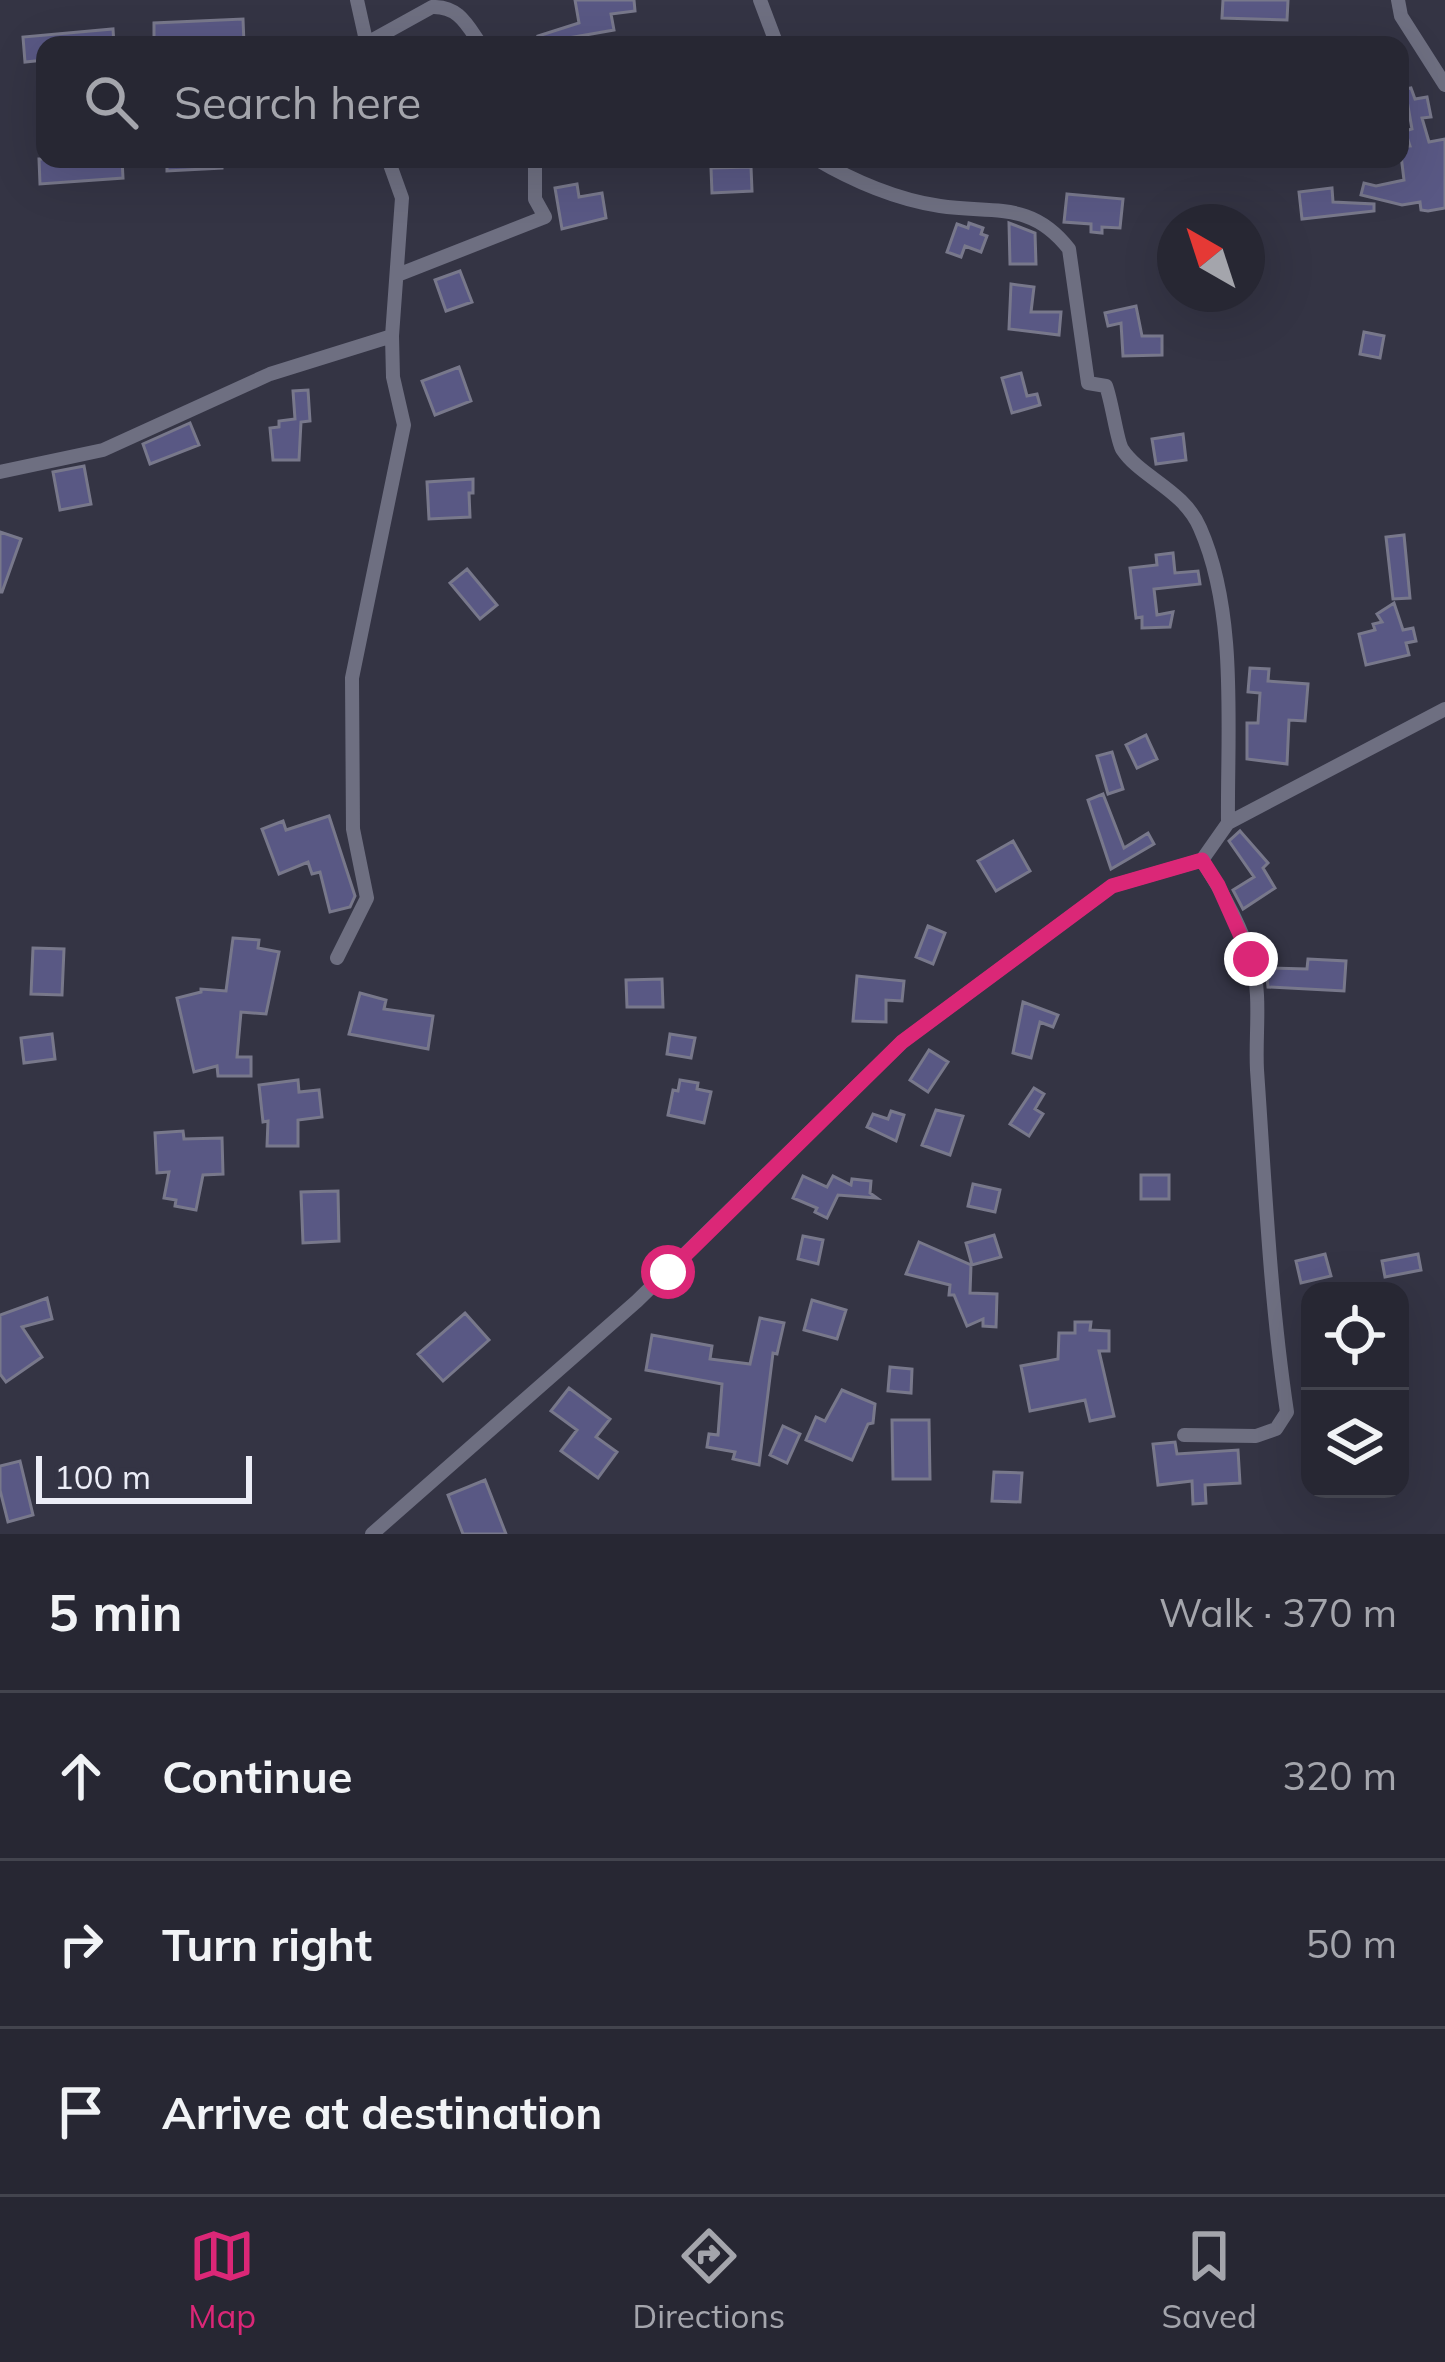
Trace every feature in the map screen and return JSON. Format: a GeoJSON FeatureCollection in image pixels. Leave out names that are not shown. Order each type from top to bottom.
{"type":"FeatureCollection","features":[{"type":"Feature","properties":{"kind":"street"},"geometry":{"type":"LineString","coordinates":[[357,0],[365,36]]}},
{"type":"Feature","properties":{"kind":"street"},"geometry":{"type":"LineString","coordinates":[[760,0],[774,36]]}},
{"type":"Feature","properties":{"kind":"street"},"geometry":{"type":"LineString","coordinates":[[1398,0],[1401,16],[1445,85]]}},
{"type":"Feature","properties":{"kind":"street"},"geometry":{"type":"LineString","coordinates":[[381,36],[432,7],[444,6],[458,12],[475,36]]}},
{"type":"Feature","properties":{"kind":"street"},"geometry":{"type":"LineString","coordinates":[[337,958],[367,898],[353,829],[352,679],[404,425],[393,377],[392,336],[402,198],[391,168]]}},
{"type":"Feature","properties":{"kind":"street"},"geometry":{"type":"LineString","coordinates":[[400,274],[545,217],[535,199],[535,168]]}},
{"type":"Feature","properties":{"kind":"street"},"geometry":{"type":"LineString","coordinates":[[832,168],[915,200],[995,208],[1037,218],[1069,249],[1088,382],[1106,386],[1122,450],[1192,512],[1214,572],[1224,622],[1228,823]]}},
{"type":"Feature","properties":{"kind":"street"},"geometry":{"type":"LineString","coordinates":[[0,472],[104,450],[270,374],[392,336]]}},
{"type":"Feature","properties":{"kind":"street"},"geometry":{"type":"LineString","coordinates":[[372,1534],[637,1301],[902,1042],[1112,886],[1202,860],[1228,823],[1445,709]]}},
{"type":"Feature","properties":{"kind":"street"},"geometry":{"type":"LineString","coordinates":[[1184,1435],[1256,1436],[1276,1429],[1287,1412],[1274,1319],[1256,988],[1251,959],[1202,860]]}},
{"type":"Feature","properties":{"kind":"building"},"geometry":{"type":"Polygon","coordinates":[[[575,0],[634,0],[635,11],[611,14],[614,30],[538,36],[579,23],[575,0]]]}},
{"type":"Feature","properties":{"kind":"building"},"geometry":{"type":"Polygon","coordinates":[[[1223,0],[1288,0],[1287,20],[1222,18],[1223,0]]]}},
{"type":"Feature","properties":{"kind":"building"},"geometry":{"type":"Polygon","coordinates":[[[243,19],[244,36],[154,36],[154,23],[243,19]]]}},
{"type":"Feature","properties":{"kind":"building"},"geometry":{"type":"Polygon","coordinates":[[[113,29],[113,36],[36,36],[36,61],[25,62],[23,37],[113,29]]]}},
{"type":"Feature","properties":{"kind":"building"},"geometry":{"type":"Polygon","coordinates":[[[1409,88],[1415,99],[1427,97],[1431,117],[1422,118],[1429,142],[1445,139],[1445,208],[1421,210],[1420,202],[1402,205],[1361,195],[1364,183],[1376,186],[1404,180],[1412,129],[1409,88]]]}},
{"type":"Feature","properties":{"kind":"building"},"geometry":{"type":"Polygon","coordinates":[[[39,168],[122,168],[123,178],[40,184],[39,168]]]}},
{"type":"Feature","properties":{"kind":"building"},"geometry":{"type":"Polygon","coordinates":[[[711,168],[751,168],[752,191],[712,193],[711,168]]]}},
{"type":"Feature","properties":{"kind":"building"},"geometry":{"type":"Polygon","coordinates":[[[577,184],[579,197],[602,193],[606,218],[562,229],[555,188],[577,184]]]}},
{"type":"Feature","properties":{"kind":"building"},"geometry":{"type":"Polygon","coordinates":[[[1332,188],[1333,202],[1374,204],[1374,211],[1302,219],[1299,192],[1332,188]]]}},
{"type":"Feature","properties":{"kind":"building"},"geometry":{"type":"Polygon","coordinates":[[[1067,194],[1123,199],[1120,228],[1091,232],[1091,224],[1064,222],[1067,194]]]}},
{"type":"Feature","properties":{"kind":"building"},"geometry":{"type":"Polygon","coordinates":[[[969,223],[983,228],[981,234],[987,236],[981,252],[965,246],[961,257],[947,252],[957,224],[968,228],[969,223]]]}},
{"type":"Feature","properties":{"kind":"building"},"geometry":{"type":"Polygon","coordinates":[[[1009,223],[1035,233],[1036,264],[1010,264],[1009,223]]]}},
{"type":"Feature","properties":{"kind":"building"},"geometry":{"type":"Polygon","coordinates":[[[460,271],[472,302],[446,311],[435,280],[460,271]]]}},
{"type":"Feature","properties":{"kind":"building"},"geometry":{"type":"Polygon","coordinates":[[[1011,284],[1034,287],[1031,312],[1061,312],[1059,335],[1009,329],[1011,284]]]}},
{"type":"Feature","properties":{"kind":"building"},"geometry":{"type":"Polygon","coordinates":[[[1136,306],[1142,336],[1162,336],[1162,355],[1123,356],[1121,323],[1108,326],[1105,313],[1136,306]]]}},
{"type":"Feature","properties":{"kind":"building"},"geometry":{"type":"Polygon","coordinates":[[[1364,332],[1384,336],[1380,358],[1360,354],[1364,332]]]}},
{"type":"Feature","properties":{"kind":"building"},"geometry":{"type":"Polygon","coordinates":[[[459,367],[471,401],[435,415],[422,381],[459,367]]]}},
{"type":"Feature","properties":{"kind":"building"},"geometry":{"type":"Polygon","coordinates":[[[1021,373],[1027,396],[1037,394],[1040,405],[1012,413],[1002,378],[1021,373]]]}},
{"type":"Feature","properties":{"kind":"building"},"geometry":{"type":"Polygon","coordinates":[[[308,390],[310,421],[301,422],[299,460],[273,460],[270,428],[295,419],[293,391],[308,390]]]}},
{"type":"Feature","properties":{"kind":"building"},"geometry":{"type":"Polygon","coordinates":[[[190,423],[199,445],[150,464],[143,444],[190,423]]]}},
{"type":"Feature","properties":{"kind":"building"},"geometry":{"type":"Polygon","coordinates":[[[1183,434],[1186,460],[1156,464],[1152,439],[1183,434]]]}},
{"type":"Feature","properties":{"kind":"building"},"geometry":{"type":"Polygon","coordinates":[[[84,466],[91,504],[60,510],[53,472],[84,466]]]}},
{"type":"Feature","properties":{"kind":"building"},"geometry":{"type":"Polygon","coordinates":[[[473,479],[470,517],[429,519],[427,482],[473,479]]]}},
{"type":"Feature","properties":{"kind":"building"},"geometry":{"type":"Polygon","coordinates":[[[0,532],[21,539],[2,592],[0,592],[0,532]]]}},
{"type":"Feature","properties":{"kind":"building"},"geometry":{"type":"Polygon","coordinates":[[[1404,535],[1410,598],[1393,599],[1386,537],[1404,535]]]}},
{"type":"Feature","properties":{"kind":"building"},"geometry":{"type":"Polygon","coordinates":[[[1173,553],[1175,573],[1198,571],[1200,584],[1154,589],[1157,615],[1173,612],[1170,627],[1142,628],[1142,617],[1136,618],[1130,568],[1157,565],[1156,555],[1173,553]]]}},
{"type":"Feature","properties":{"kind":"building"},"geometry":{"type":"Polygon","coordinates":[[[467,569],[497,605],[480,619],[450,583],[467,569]]]}},
{"type":"Feature","properties":{"kind":"building"},"geometry":{"type":"Polygon","coordinates":[[[1394,603],[1403,630],[1413,628],[1416,641],[1406,643],[1409,655],[1366,665],[1359,634],[1375,630],[1373,624],[1382,622],[1377,614],[1394,603]]]}},
{"type":"Feature","properties":{"kind":"building"},"geometry":{"type":"Polygon","coordinates":[[[1250,668],[1269,669],[1268,681],[1308,684],[1305,721],[1289,720],[1287,764],[1247,759],[1247,723],[1258,723],[1260,693],[1248,692],[1250,668]]]}},
{"type":"Feature","properties":{"kind":"building"},"geometry":{"type":"Polygon","coordinates":[[[1146,735],[1157,759],[1137,768],[1126,745],[1146,735]]]}},
{"type":"Feature","properties":{"kind":"building"},"geometry":{"type":"Polygon","coordinates":[[[1112,752],[1123,789],[1108,794],[1097,756],[1112,752]]]}},
{"type":"Feature","properties":{"kind":"building"},"geometry":{"type":"Polygon","coordinates":[[[1103,794],[1124,848],[1148,833],[1154,844],[1111,869],[1088,800],[1103,794]]]}},
{"type":"Feature","properties":{"kind":"building"},"geometry":{"type":"Polygon","coordinates":[[[329,816],[355,896],[350,907],[330,912],[320,872],[312,874],[308,862],[279,874],[262,829],[283,821],[286,830],[329,816]]]}},
{"type":"Feature","properties":{"kind":"building"},"geometry":{"type":"Polygon","coordinates":[[[1240,831],[1268,863],[1263,868],[1275,888],[1243,909],[1233,890],[1254,877],[1229,841],[1240,831]]]}},
{"type":"Feature","properties":{"kind":"building"},"geometry":{"type":"Polygon","coordinates":[[[1013,841],[1030,871],[996,891],[978,861],[1013,841]]]}},
{"type":"Feature","properties":{"kind":"building"},"geometry":{"type":"Polygon","coordinates":[[[928,926],[945,933],[933,964],[916,957],[928,926]]]}},
{"type":"Feature","properties":{"kind":"building"},"geometry":{"type":"Polygon","coordinates":[[[233,938],[259,940],[258,948],[279,952],[266,1014],[241,1012],[237,1057],[251,1057],[251,1076],[218,1076],[217,1066],[194,1072],[177,998],[201,989],[226,991],[233,938]]]}},
{"type":"Feature","properties":{"kind":"building"},"geometry":{"type":"Polygon","coordinates":[[[33,948],[64,949],[62,995],[31,994],[33,948]]]}},
{"type":"Feature","properties":{"kind":"building"},"geometry":{"type":"Polygon","coordinates":[[[1308,959],[1346,961],[1344,991],[1268,987],[1266,968],[1307,969],[1308,959]]]}},
{"type":"Feature","properties":{"kind":"building"},"geometry":{"type":"Polygon","coordinates":[[[857,976],[904,981],[902,1001],[886,1000],[886,1022],[853,1021],[857,976]]]}},
{"type":"Feature","properties":{"kind":"building"},"geometry":{"type":"Polygon","coordinates":[[[662,979],[663,1007],[627,1007],[626,980],[662,979]]]}},
{"type":"Feature","properties":{"kind":"building"},"geometry":{"type":"Polygon","coordinates":[[[360,993],[386,1000],[384,1009],[433,1016],[428,1049],[349,1034],[360,993]]]}},
{"type":"Feature","properties":{"kind":"building"},"geometry":{"type":"Polygon","coordinates":[[[1023,1002],[1058,1015],[1053,1027],[1040,1022],[1031,1058],[1013,1053],[1023,1002]]]}},
{"type":"Feature","properties":{"kind":"building"},"geometry":{"type":"Polygon","coordinates":[[[52,1034],[55,1059],[24,1063],[21,1038],[52,1034]]]}},
{"type":"Feature","properties":{"kind":"building"},"geometry":{"type":"Polygon","coordinates":[[[670,1034],[695,1038],[691,1058],[667,1054],[670,1034]]]}},
{"type":"Feature","properties":{"kind":"building"},"geometry":{"type":"Polygon","coordinates":[[[929,1050],[948,1062],[928,1092],[910,1080],[929,1050]]]}},
{"type":"Feature","properties":{"kind":"building"},"geometry":{"type":"Polygon","coordinates":[[[298,1080],[299,1092],[319,1090],[322,1117],[298,1120],[298,1146],[267,1146],[268,1121],[263,1122],[259,1085],[298,1080]]]}},
{"type":"Feature","properties":{"kind":"building"},"geometry":{"type":"Polygon","coordinates":[[[680,1080],[698,1083],[697,1089],[711,1092],[704,1123],[668,1115],[680,1080]]]}},
{"type":"Feature","properties":{"kind":"building"},"geometry":{"type":"Polygon","coordinates":[[[1034,1088],[1044,1094],[1035,1109],[1043,1114],[1029,1136],[1010,1124],[1034,1088]]]}},
{"type":"Feature","properties":{"kind":"building"},"geometry":{"type":"Polygon","coordinates":[[[936,1110],[963,1116],[950,1155],[922,1145],[936,1110]]]}},
{"type":"Feature","properties":{"kind":"building"},"geometry":{"type":"Polygon","coordinates":[[[891,1111],[904,1115],[896,1141],[867,1127],[873,1114],[888,1119],[891,1111]]]}},
{"type":"Feature","properties":{"kind":"building"},"geometry":{"type":"Polygon","coordinates":[[[183,1131],[184,1139],[222,1138],[223,1174],[203,1175],[196,1210],[175,1206],[176,1200],[164,1198],[169,1172],[157,1173],[155,1133],[183,1131]]]}},
{"type":"Feature","properties":{"kind":"building"},"geometry":{"type":"Polygon","coordinates":[[[1141,1175],[1169,1175],[1169,1199],[1141,1199],[1141,1175]]]}},
{"type":"Feature","properties":{"kind":"building"},"geometry":{"type":"Polygon","coordinates":[[[803,1176],[827,1187],[833,1176],[851,1185],[852,1179],[871,1181],[870,1193],[877,1198],[838,1195],[827,1218],[793,1198],[803,1176]]]}},
{"type":"Feature","properties":{"kind":"building"},"geometry":{"type":"Polygon","coordinates":[[[973,1184],[1000,1190],[995,1212],[968,1206],[973,1184]]]}},
{"type":"Feature","properties":{"kind":"building"},"geometry":{"type":"Polygon","coordinates":[[[338,1191],[339,1241],[303,1243],[301,1192],[338,1191]]]}},
{"type":"Feature","properties":{"kind":"building"},"geometry":{"type":"Polygon","coordinates":[[[994,1235],[1001,1257],[972,1265],[966,1243],[994,1235]]]}},
{"type":"Feature","properties":{"kind":"building"},"geometry":{"type":"Polygon","coordinates":[[[803,1236],[823,1240],[818,1264],[798,1259],[803,1236]]]}},
{"type":"Feature","properties":{"kind":"building"},"geometry":{"type":"Polygon","coordinates":[[[919,1242],[971,1265],[970,1293],[997,1294],[996,1327],[983,1326],[983,1319],[967,1326],[954,1295],[949,1295],[950,1285],[906,1274],[919,1242]]]}},
{"type":"Feature","properties":{"kind":"building"},"geometry":{"type":"Polygon","coordinates":[[[1325,1254],[1331,1276],[1301,1283],[1296,1261],[1325,1254]]]}},
{"type":"Feature","properties":{"kind":"building"},"geometry":{"type":"Polygon","coordinates":[[[1418,1254],[1421,1270],[1385,1277],[1382,1261],[1418,1254]]]}},
{"type":"Feature","properties":{"kind":"building"},"geometry":{"type":"Polygon","coordinates":[[[47,1298],[52,1319],[22,1327],[42,1357],[6,1382],[0,1374],[0,1315],[47,1298]]]}},
{"type":"Feature","properties":{"kind":"building"},"geometry":{"type":"Polygon","coordinates":[[[812,1300],[846,1310],[837,1339],[804,1330],[812,1300]]]}},
{"type":"Feature","properties":{"kind":"building"},"geometry":{"type":"Polygon","coordinates":[[[465,1313],[489,1340],[443,1381],[418,1354],[465,1313]]]}},
{"type":"Feature","properties":{"kind":"building"},"geometry":{"type":"Polygon","coordinates":[[[760,1318],[784,1323],[777,1354],[773,1353],[759,1465],[733,1459],[735,1452],[707,1447],[709,1434],[718,1435],[722,1384],[646,1370],[652,1335],[712,1346],[710,1359],[750,1364],[760,1318]]]}},
{"type":"Feature","properties":{"kind":"building"},"geometry":{"type":"Polygon","coordinates":[[[1075,1322],[1091,1322],[1090,1330],[1109,1331],[1109,1351],[1099,1351],[1114,1416],[1090,1421],[1085,1400],[1030,1411],[1021,1366],[1058,1359],[1059,1333],[1075,1333],[1075,1322]]]}},
{"type":"Feature","properties":{"kind":"building"},"geometry":{"type":"Polygon","coordinates":[[[890,1367],[912,1369],[911,1393],[888,1391],[890,1367]]]}},
{"type":"Feature","properties":{"kind":"building"},"geometry":{"type":"Polygon","coordinates":[[[569,1388],[610,1419],[596,1437],[617,1452],[598,1478],[561,1451],[577,1430],[551,1411],[569,1388]]]}},
{"type":"Feature","properties":{"kind":"building"},"geometry":{"type":"Polygon","coordinates":[[[842,1390],[875,1404],[873,1423],[868,1424],[852,1460],[806,1440],[816,1417],[825,1421],[842,1390]]]}},
{"type":"Feature","properties":{"kind":"building"},"geometry":{"type":"Polygon","coordinates":[[[892,1420],[929,1420],[930,1479],[893,1479],[892,1420]]]}},
{"type":"Feature","properties":{"kind":"building"},"geometry":{"type":"Polygon","coordinates":[[[783,1426],[800,1434],[787,1463],[770,1455],[783,1426]]]}},
{"type":"Feature","properties":{"kind":"building"},"geometry":{"type":"Polygon","coordinates":[[[1175,1442],[1177,1454],[1238,1450],[1240,1483],[1205,1485],[1206,1503],[1193,1504],[1192,1481],[1158,1485],[1153,1444],[1175,1442]]]}},
{"type":"Feature","properties":{"kind":"building"},"geometry":{"type":"Polygon","coordinates":[[[20,1461],[33,1515],[8,1522],[0,1466],[20,1461]]]}},
{"type":"Feature","properties":{"kind":"building"},"geometry":{"type":"Polygon","coordinates":[[[994,1472],[1022,1473],[1020,1502],[992,1501],[994,1472]]]}},
{"type":"Feature","properties":{"kind":"building"},"geometry":{"type":"Polygon","coordinates":[[[485,1480],[506,1534],[463,1534],[448,1495],[485,1480]]]}},
{"type":"Feature","properties":{"kind":"route"},"geometry":{"type":"LineString","coordinates":[[668,1272],[902,1042],[1112,886],[1202,860],[1251,959]]}}]}
